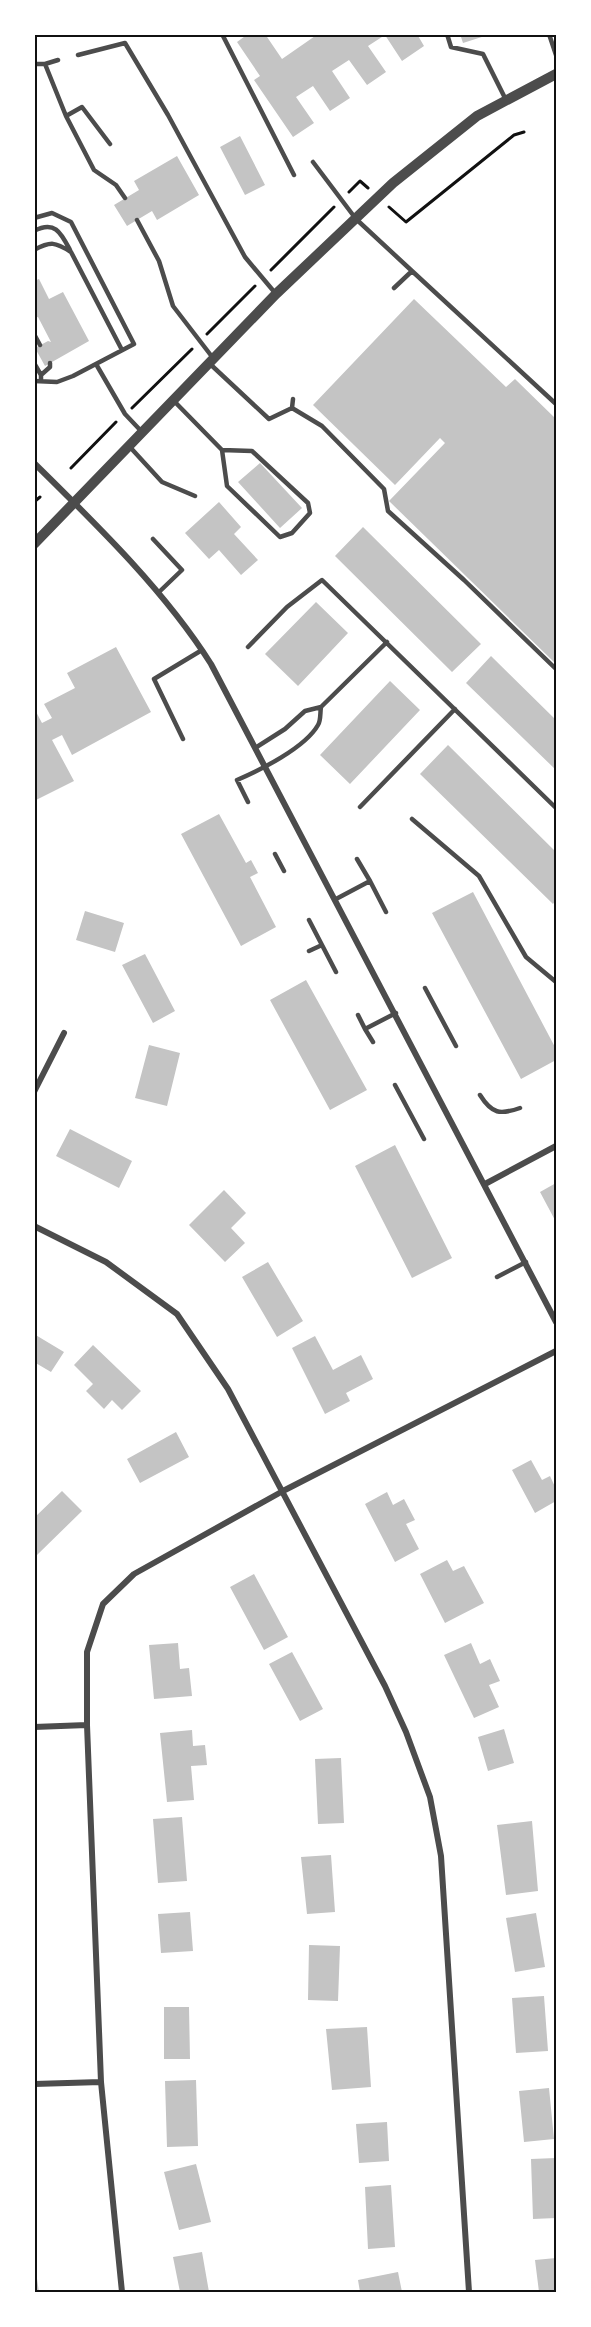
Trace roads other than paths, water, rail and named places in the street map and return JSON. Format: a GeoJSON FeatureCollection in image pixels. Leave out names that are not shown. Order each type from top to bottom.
{"type":"FeatureCollection","features":[{"type":"Feature","properties":{"kind":"street"},"geometry":{"type":"LineString","coordinates":[[34,544],[276,294],[393,183],[477,116],[556,74]]}},
{"type":"Feature","properties":{"kind":"street"},"geometry":{"type":"LineString","coordinates":[[34,463],[158,593],[202,650],[336,899],[556,1322]]}},
{"type":"Feature","properties":{"kind":"street"},"geometry":{"type":"LineString","coordinates":[[34,1092],[64,1033]]}},
{"type":"Feature","properties":{"kind":"street"},"geometry":{"type":"LineString","coordinates":[[485,1184],[556,1146]]}},
{"type":"Feature","properties":{"kind":"street"},"geometry":{"type":"LineString","coordinates":[[34,1226],[106,1262],[177,1314],[228,1389],[385,1686],[406,1732],[430,1797],[441,1856],[469,2292]]}},
{"type":"Feature","properties":{"kind":"street"},"geometry":{"type":"LineString","coordinates":[[122,2292],[101,2082],[87,1725],[87,1652],[103,1604],[134,1574],[283,1491],[556,1351]]}},
{"type":"Feature","properties":{"kind":"street"},"geometry":{"type":"LineString","coordinates":[[34,1727],[87,1725]]}},
{"type":"Feature","properties":{"kind":"street"},"geometry":{"type":"LineString","coordinates":[[34,2084],[101,2082]]}},
{"type":"Feature","properties":{"kind":"lane"},"geometry":{"type":"LineString","coordinates":[[222,34],[294,175]]}},
{"type":"Feature","properties":{"kind":"lane"},"geometry":{"type":"LineString","coordinates":[[447,34],[451,47],[483,54],[506,100]]}},
{"type":"Feature","properties":{"kind":"lane"},"geometry":{"type":"LineString","coordinates":[[549,34],[556,56]]}},
{"type":"Feature","properties":{"kind":"lane"},"geometry":{"type":"LineString","coordinates":[[78,55],[125,43],[174,125],[245,257],[276,294]]}},
{"type":"Feature","properties":{"kind":"lane"},"geometry":{"type":"LineString","coordinates":[[34,64],[45,64],[57,60]]}},
{"type":"Feature","properties":{"kind":"lane"},"geometry":{"type":"LineString","coordinates":[[45,64],[66,116],[94,170],[116,185],[125,198]]}},
{"type":"Feature","properties":{"kind":"lane"},"geometry":{"type":"LineString","coordinates":[[66,116],[82,107],[110,144]]}},
{"type":"Feature","properties":{"kind":"lane"},"geometry":{"type":"LineString","coordinates":[[313,162],[356,219],[556,404]]}},
{"type":"Feature","properties":{"kind":"lane"},"geometry":{"type":"LineString","coordinates":[[34,218],[52,213],[71,222],[135,344],[74,376],[57,382],[39,379]]}},
{"type":"Feature","properties":{"kind":"lane"},"geometry":{"type":"LineString","coordinates":[[137,220],[159,261],[172,306],[211,361],[269,418],[292,408]]}},
{"type":"Feature","properties":{"kind":"lane"},"geometry":{"type":"LineString","coordinates":[[34,231],[45,226],[54,228],[61,234],[122,350]]}},
{"type":"Feature","properties":{"kind":"lane"},"geometry":{"type":"LineString","coordinates":[[34,250],[46,243],[58,243],[71,252]]}},
{"type":"Feature","properties":{"kind":"lane"},"geometry":{"type":"LineString","coordinates":[[394,288],[412,271]]}},
{"type":"Feature","properties":{"kind":"lane"},"geometry":{"type":"LineString","coordinates":[[34,334],[40,345]]}},
{"type":"Feature","properties":{"kind":"lane"},"geometry":{"type":"LineString","coordinates":[[34,363],[39,379]]}},
{"type":"Feature","properties":{"kind":"lane"},"geometry":{"type":"LineString","coordinates":[[39,379],[50,367],[50,363]]}},
{"type":"Feature","properties":{"kind":"lane"},"geometry":{"type":"LineString","coordinates":[[96,364],[125,414],[142,432]]}},
{"type":"Feature","properties":{"kind":"lane"},"geometry":{"type":"LineString","coordinates":[[292,408],[293,399]]}},
{"type":"Feature","properties":{"kind":"lane"},"geometry":{"type":"LineString","coordinates":[[173,400],[222,450],[227,486],[280,537],[292,533],[310,513],[308,503],[252,451],[222,450]]}},
{"type":"Feature","properties":{"kind":"lane"},"geometry":{"type":"LineString","coordinates":[[292,408],[322,426],[384,489],[388,511],[464,580],[556,669]]}},
{"type":"Feature","properties":{"kind":"lane"},"geometry":{"type":"LineString","coordinates":[[129,446],[162,482],[195,496]]}},
{"type":"Feature","properties":{"kind":"lane"},"geometry":{"type":"LineString","coordinates":[[153,539],[182,570],[158,593]]}},
{"type":"Feature","properties":{"kind":"lane"},"geometry":{"type":"LineString","coordinates":[[248,647],[287,607],[322,580],[556,808]]}},
{"type":"Feature","properties":{"kind":"lane"},"geometry":{"type":"LineString","coordinates":[[255,748],[285,729],[305,711],[321,707],[387,642]]}},
{"type":"Feature","properties":{"kind":"lane"},"geometry":{"type":"LineString","coordinates":[[183,740],[154,680],[202,650]]}},
{"type":"Feature","properties":{"kind":"lane"},"geometry":{"type":"LineString","coordinates":[[248,802],[237,780],[265,767],[296,747],[319,724],[321,707]]}},
{"type":"Feature","properties":{"kind":"lane"},"geometry":{"type":"LineString","coordinates":[[360,807],[455,708]]}},
{"type":"Feature","properties":{"kind":"lane"},"geometry":{"type":"LineString","coordinates":[[412,819],[479,876],[526,957],[556,982]]}},
{"type":"Feature","properties":{"kind":"lane"},"geometry":{"type":"LineString","coordinates":[[275,854],[284,871]]}},
{"type":"Feature","properties":{"kind":"lane"},"geometry":{"type":"LineString","coordinates":[[357,859],[386,912]]}},
{"type":"Feature","properties":{"kind":"lane"},"geometry":{"type":"LineString","coordinates":[[336,899],[370,881]]}},
{"type":"Feature","properties":{"kind":"lane"},"geometry":{"type":"LineString","coordinates":[[309,920],[336,972]]}},
{"type":"Feature","properties":{"kind":"lane"},"geometry":{"type":"LineString","coordinates":[[309,951],[322,945]]}},
{"type":"Feature","properties":{"kind":"lane"},"geometry":{"type":"LineString","coordinates":[[425,988],[456,1046]]}},
{"type":"Feature","properties":{"kind":"lane"},"geometry":{"type":"LineString","coordinates":[[366,1029],[396,1013]]}},
{"type":"Feature","properties":{"kind":"lane"},"geometry":{"type":"LineString","coordinates":[[358,1015],[372,1042]]}},
{"type":"Feature","properties":{"kind":"lane"},"geometry":{"type":"LineString","coordinates":[[395,1085],[424,1139]]}},
{"type":"Feature","properties":{"kind":"lane"},"geometry":{"type":"LineString","coordinates":[[480,1095],[492,1110],[505,1113],[520,1108]]}},
{"type":"Feature","properties":{"kind":"lane"},"geometry":{"type":"LineString","coordinates":[[497,1277],[526,1262]]}}]}
